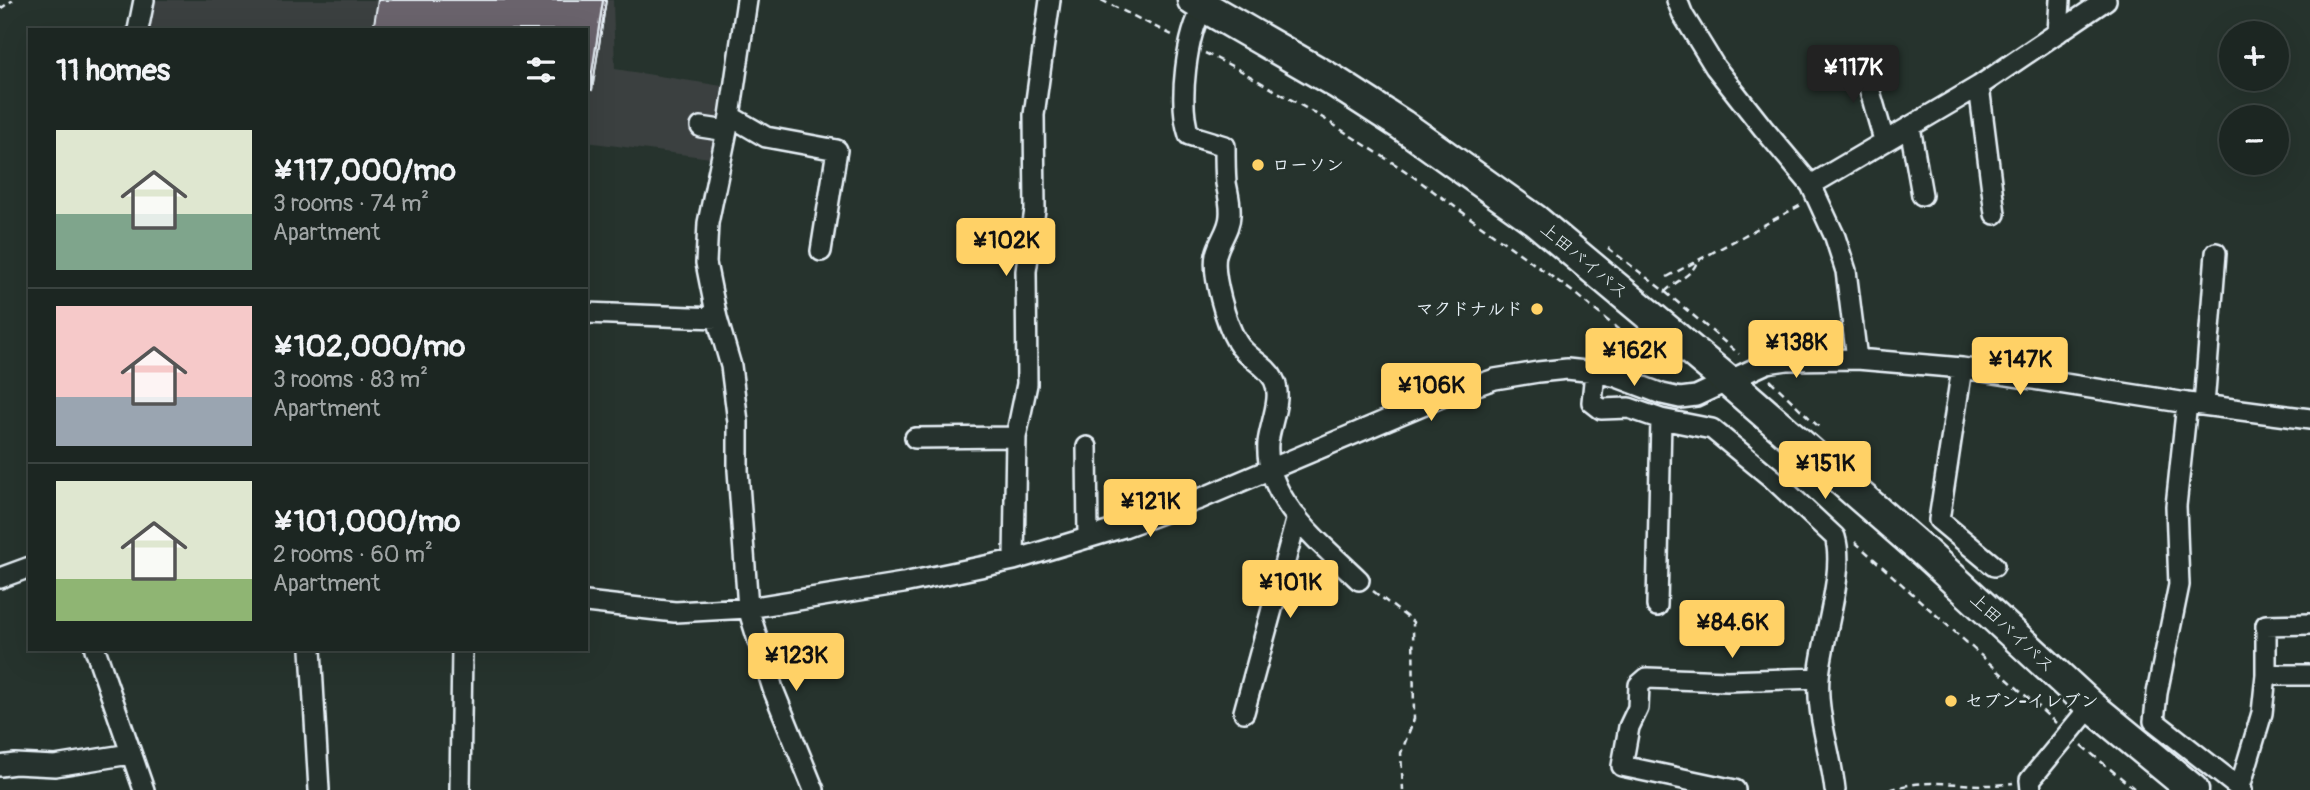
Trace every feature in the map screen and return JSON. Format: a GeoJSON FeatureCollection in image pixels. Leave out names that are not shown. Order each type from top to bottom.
{"type":"FeatureCollection","features":[{"type":"Feature","properties":{"kind":"highway","name":"上田バイパス"},"geometry":{"type":"LineString","coordinates":[[1196,2],[1337,83],[1535,220],[1728,381],[1920,548],[2091,706],[2193,790]]}},
{"type":"Feature","properties":{"kind":"street"},"geometry":{"type":"LineString","coordinates":[[138,28],[144,0]]}},
{"type":"Feature","properties":{"kind":"street"},"geometry":{"type":"LineString","coordinates":[[747,0],[708,236],[706,263],[717,318],[731,366],[738,422],[738,470],[748,608],[773,690],[814,790]]}},
{"type":"Feature","properties":{"kind":"street"},"geometry":{"type":"LineString","coordinates":[[1014,560],[1016,437],[1027,384],[1026,271],[1035,210],[1034,115],[1050,0]]}},
{"type":"Feature","properties":{"kind":"street"},"geometry":{"type":"LineString","coordinates":[[1677,0],[1683,15],[1715,67],[1814,191],[1835,237],[1846,271],[1857,359]]}},
{"type":"Feature","properties":{"kind":"street"},"geometry":{"type":"LineString","coordinates":[[2058,33],[2060,0]]}},
{"type":"Feature","properties":{"kind":"street"},"geometry":{"type":"LineString","coordinates":[[1814,191],[1884,140],[1979,86],[2106,0]]}},
{"type":"Feature","properties":{"kind":"street"},"geometry":{"type":"LineString","coordinates":[[1196,2],[1198,15],[1190,46],[1184,96],[1185,122],[1189,135],[1225,146],[1230,214],[1215,258],[1215,270],[1225,312],[1236,341],[1274,380],[1277,390],[1268,440],[1270,471],[1285,500],[1305,528],[1359,580]]}},
{"type":"Feature","properties":{"kind":"street"},"geometry":{"type":"LineString","coordinates":[[1861,60],[1884,140]]}},
{"type":"Feature","properties":{"kind":"street"},"geometry":{"type":"LineString","coordinates":[[1979,86],[1996,214]]}},
{"type":"Feature","properties":{"kind":"street"},"geometry":{"type":"LineString","coordinates":[[701,127],[728,124],[766,137],[837,150],[821,251]]}},
{"type":"Feature","properties":{"kind":"street"},"geometry":{"type":"LineString","coordinates":[[1910,127],[1922,195]]}},
{"type":"Feature","properties":{"kind":"street"},"geometry":{"type":"LineString","coordinates":[[2216,253],[2195,404],[2176,506],[2179,585],[2157,693],[2154,721],[2241,789],[2262,713],[2266,674],[2266,625],[2310,625]]}},
{"type":"Feature","properties":{"kind":"street"},"geometry":{"type":"LineString","coordinates":[[588,313],[717,318]]}},
{"type":"Feature","properties":{"kind":"street"},"geometry":{"type":"LineString","coordinates":[[588,602],[675,612],[748,608],[903,583],[1014,560],[1124,527],[1270,471],[1376,423],[1480,383],[1593,363],[1617,377],[1679,398],[1696,396],[1767,363],[1787,359],[1857,359],[1962,368],[2310,419]]}},
{"type":"Feature","properties":{"kind":"street"},"geometry":{"type":"LineString","coordinates":[[1593,363],[1592,402],[1601,409],[1629,408],[1661,419],[1712,429],[1835,537],[1839,548],[1834,597],[1819,678],[1821,715],[1835,790]]}},
{"type":"Feature","properties":{"kind":"street"},"geometry":{"type":"LineString","coordinates":[[1920,548],[1932,535],[1939,520],[1962,368]]}},
{"type":"Feature","properties":{"kind":"street"},"geometry":{"type":"LineString","coordinates":[[1657,606],[1661,419]]}},
{"type":"Feature","properties":{"kind":"street"},"geometry":{"type":"LineString","coordinates":[[915,438],[1016,437]]}},
{"type":"Feature","properties":{"kind":"street"},"geometry":{"type":"LineString","coordinates":[[1087,447],[1088,538]]}},
{"type":"Feature","properties":{"kind":"street"},"geometry":{"type":"LineString","coordinates":[[1244,712],[1297,517]]}},
{"type":"Feature","properties":{"kind":"street"},"geometry":{"type":"LineString","coordinates":[[1939,520],[1994,566]]}},
{"type":"Feature","properties":{"kind":"street"},"geometry":{"type":"LineString","coordinates":[[0,578],[28,568]]}},
{"type":"Feature","properties":{"kind":"street"},"geometry":{"type":"LineString","coordinates":[[96,651],[144,790]]}},
{"type":"Feature","properties":{"kind":"street"},"geometry":{"type":"LineString","coordinates":[[311,651],[318,790]]}},
{"type":"Feature","properties":{"kind":"street"},"geometry":{"type":"LineString","coordinates":[[460,790],[463,651]]}},
{"type":"Feature","properties":{"kind":"street"},"geometry":{"type":"LineString","coordinates":[[2266,674],[2310,675]]}},
{"type":"Feature","properties":{"kind":"street"},"geometry":{"type":"LineString","coordinates":[[1735,790],[1622,766],[1629,727],[1638,708],[1639,685],[1647,678],[1656,677],[1727,681],[1819,678]]}},
{"type":"Feature","properties":{"kind":"street"},"geometry":{"type":"LineString","coordinates":[[2030,785],[2091,706]]}},
{"type":"Feature","properties":{"kind":"street"},"geometry":{"type":"LineString","coordinates":[[0,766],[55,766],[130,754]]}},
{"type":"Feature","properties":{"kind":"path"},"geometry":{"type":"LineString","coordinates":[[0,9],[13,0]]}},
{"type":"Feature","properties":{"kind":"path"},"geometry":{"type":"LineString","coordinates":[[1101,0],[1236,68],[1302,105],[1404,170],[1573,292],[1666,369]]}},
{"type":"Feature","properties":{"kind":"path"},"geometry":{"type":"LineString","coordinates":[[1667,277],[1688,264],[1697,262],[1814,191]]}},
{"type":"Feature","properties":{"kind":"path"},"geometry":{"type":"LineString","coordinates":[[1665,292],[1682,277],[1694,271],[1697,262]]}},
{"type":"Feature","properties":{"kind":"path"},"geometry":{"type":"LineString","coordinates":[[1593,363],[1615,339],[1655,372],[1678,369]]}},
{"type":"Feature","properties":{"kind":"path"},"geometry":{"type":"LineString","coordinates":[[1852,539],[2068,734],[2136,790]]}},
{"type":"Feature","properties":{"kind":"path"},"geometry":{"type":"LineString","coordinates":[[1359,580],[1413,622],[1414,719],[1401,753],[1403,790]]}},
{"type":"Feature","properties":{"kind":"path"},"geometry":{"type":"LineString","coordinates":[[1890,790],[1913,784],[1998,787],[2030,785]]}},
{"type":"Feature","properties":{"kind":"shaded area"},"geometry":{"type":"Polygon","coordinates":[[[153,0],[613,0],[615,69],[722,86],[711,158],[588,142],[588,28],[146,28],[153,0]]]}},
{"type":"Feature","properties":{"kind":"building"},"geometry":{"type":"Polygon","coordinates":[[[378,0],[603,0],[592,72],[588,71],[588,28],[373,28],[378,0]]]}},
{"type":"Feature","properties":{"kind":"place","name":"ローソン"},"geometry":{"type":"Point","coordinates":[1258,165]}},
{"type":"Feature","properties":{"kind":"place","name":"マクドナルド"},"geometry":{"type":"Point","coordinates":[1537,309]}},
{"type":"Feature","properties":{"kind":"place","name":"セブン-イレブン"},"geometry":{"type":"Point","coordinates":[1951,701]}}]}
